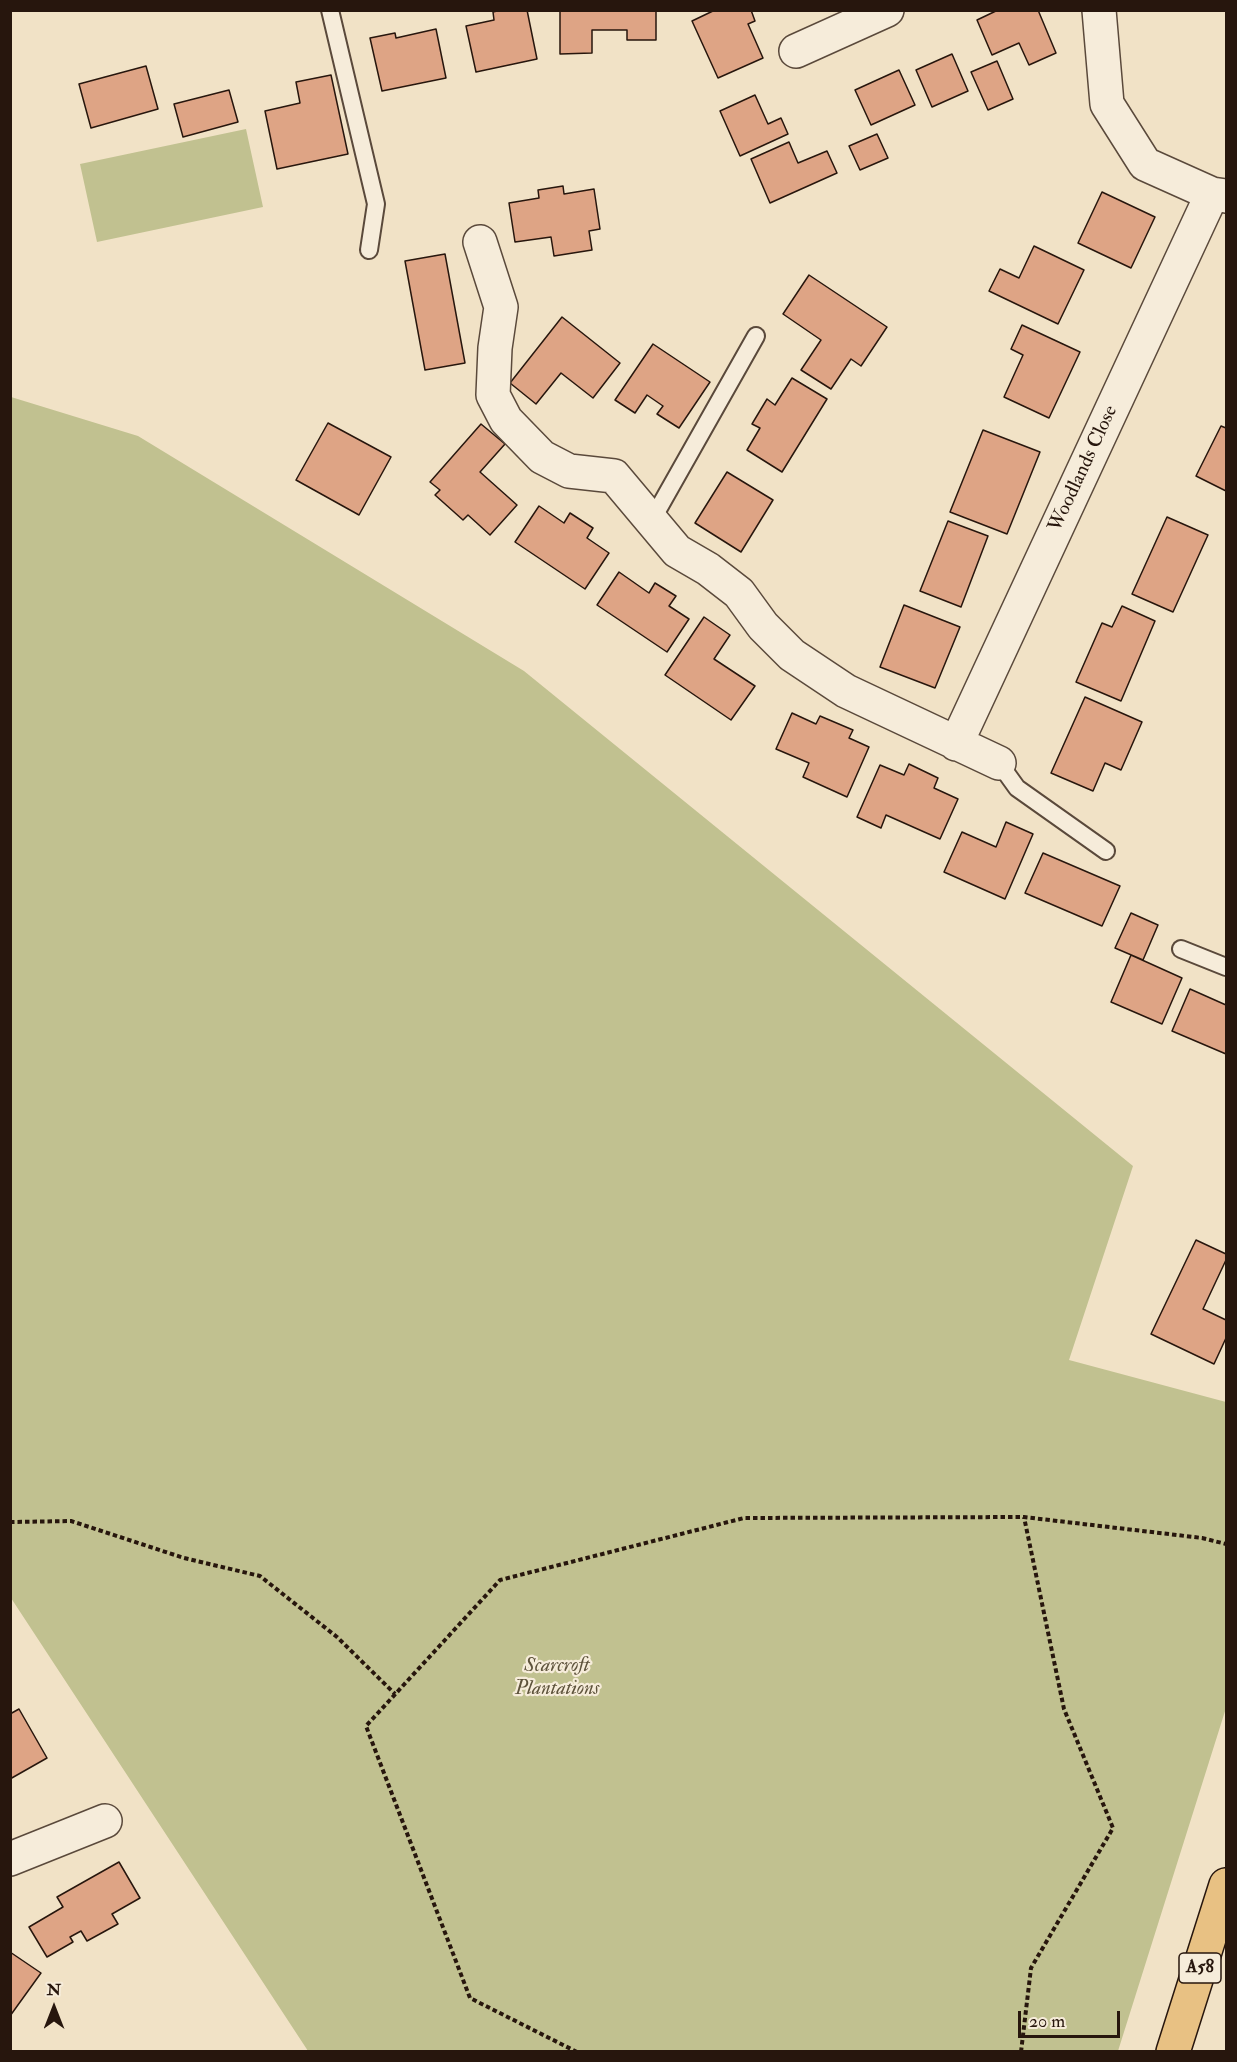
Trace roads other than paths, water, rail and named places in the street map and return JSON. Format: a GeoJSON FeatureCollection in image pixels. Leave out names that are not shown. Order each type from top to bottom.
{"type":"FeatureCollection","features":[{"type":"Feature","properties":{"kind":"main road","name":"A58"},"geometry":{"type":"LineString","coordinates":[[1173,2052],[1227,1886]]}},
{"type":"Feature","properties":{"kind":"street"},"geometry":{"type":"LineString","coordinates":[[796,51],[887,10]]}},
{"type":"Feature","properties":{"kind":"street"},"geometry":{"type":"LineString","coordinates":[[1099,10],[1107,104],[1145,164],[1219,195]]}},
{"type":"Feature","properties":{"kind":"street","name":"Woodlands Close"},"geometry":{"type":"LineString","coordinates":[[956,744],[1219,195]]}},
{"type":"Feature","properties":{"kind":"street"},"geometry":{"type":"LineString","coordinates":[[480,243],[501,307],[495,348],[494,395],[506,420],[542,457],[569,471],[614,476],[677,551],[708,569],[739,593],[763,626],[792,655],[846,690],[999,763]]}},
{"type":"Feature","properties":{"kind":"street"},"geometry":{"type":"LineString","coordinates":[[10,1859],[105,1821]]}},
{"type":"Feature","properties":{"kind":"lane"},"geometry":{"type":"LineString","coordinates":[[330,10],[376,204],[369,250]]}},
{"type":"Feature","properties":{"kind":"lane"},"geometry":{"type":"LineString","coordinates":[[652,520],[756,336]]}},
{"type":"Feature","properties":{"kind":"lane"},"geometry":{"type":"LineString","coordinates":[[999,763],[1017,788],[1106,851]]}},
{"type":"Feature","properties":{"kind":"lane"},"geometry":{"type":"LineString","coordinates":[[1181,949],[1227,967]]}},
{"type":"Feature","properties":{"kind":"park label","name":"Scarcroft Plantations"},"geometry":{"type":"Point","coordinates":[557,1678]}}]}
